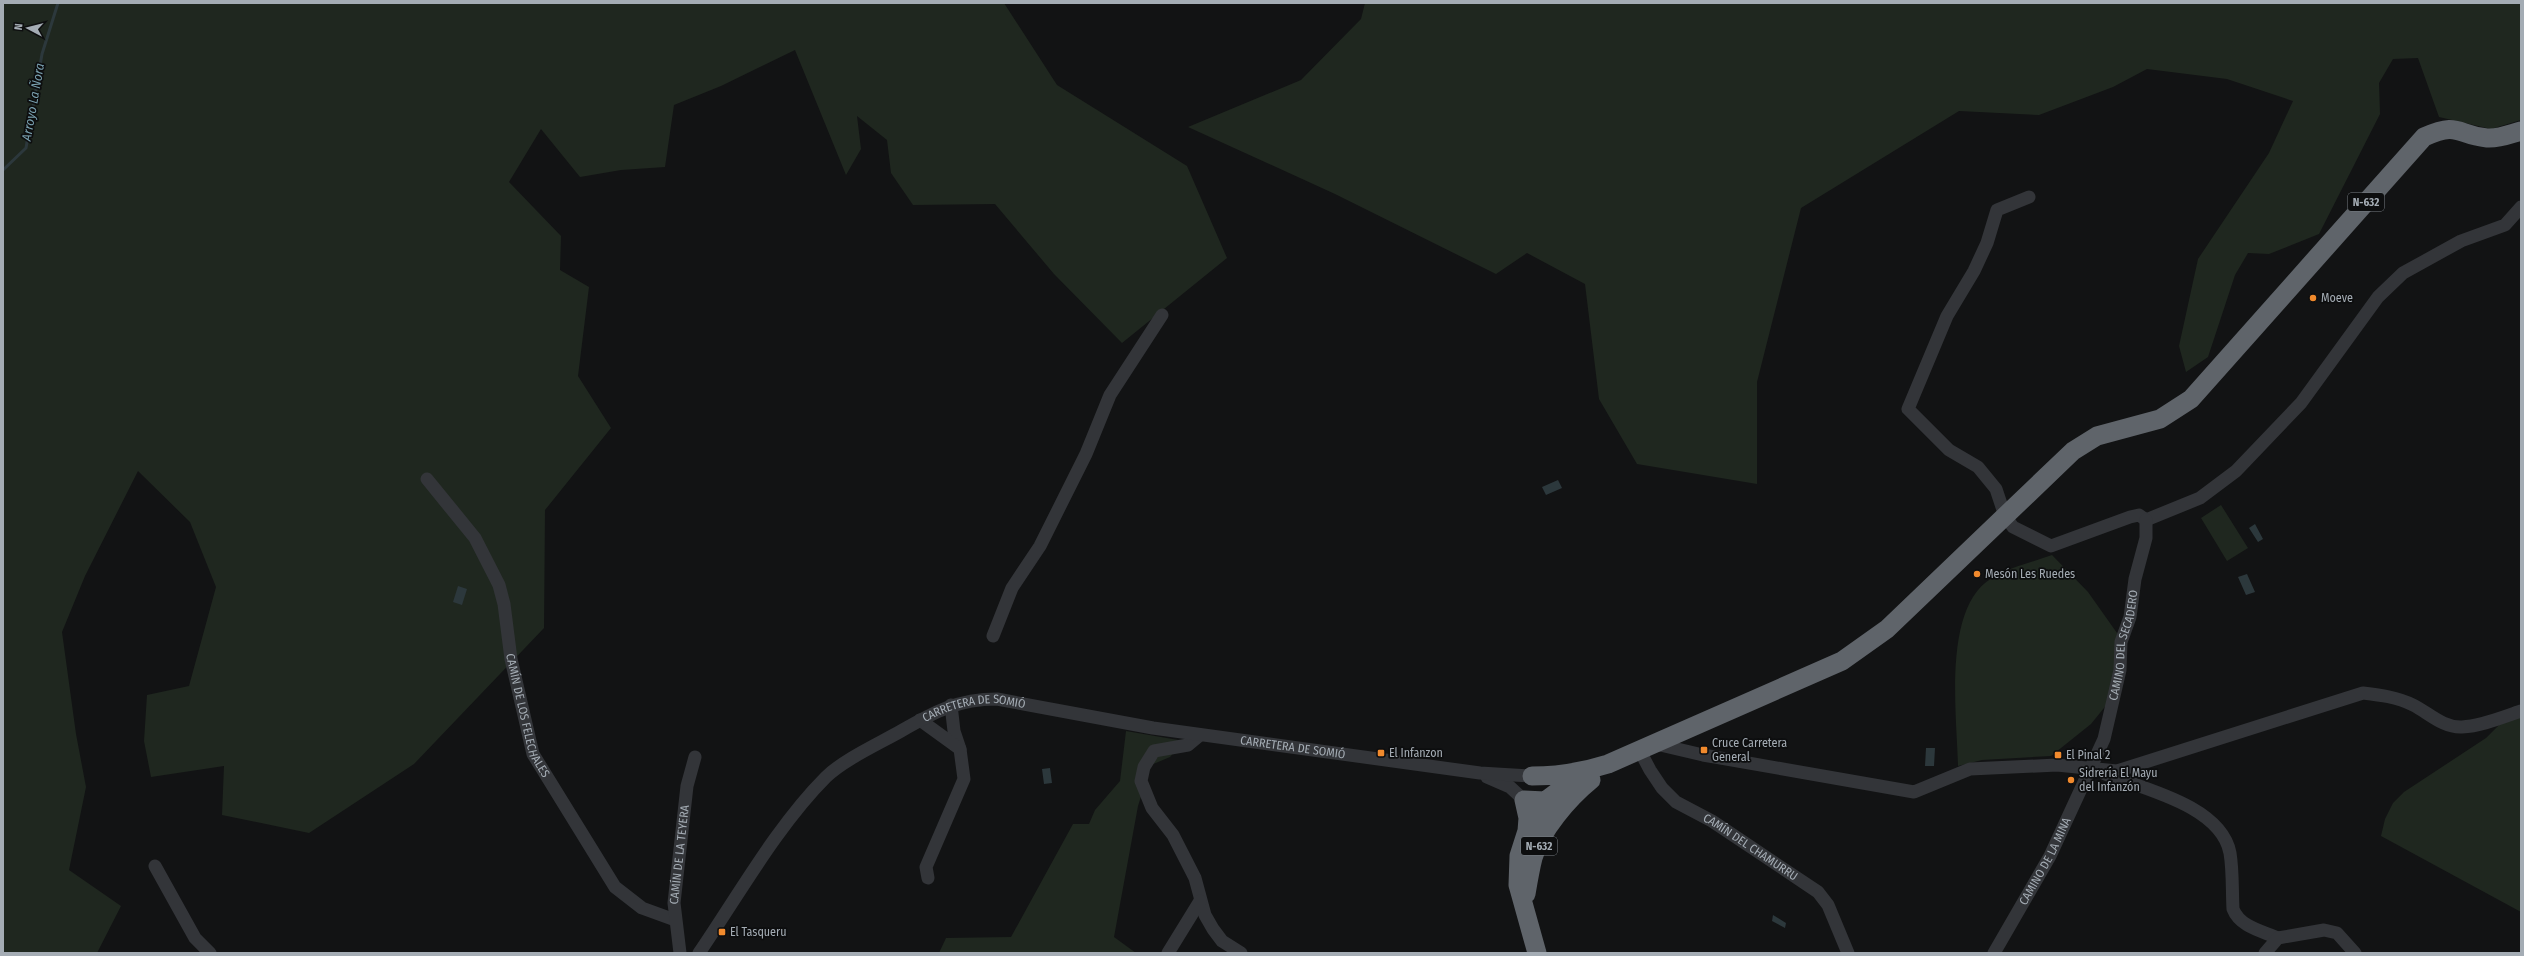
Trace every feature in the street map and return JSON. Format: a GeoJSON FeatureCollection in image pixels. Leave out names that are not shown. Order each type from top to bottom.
{"type":"FeatureCollection","features":[{"type":"Feature","properties":{"kind":"highway","name":"N-632"},"geometry":{"type":"LineString","coordinates":[[1537,953],[1518,884],[1517,872],[1519,856],[1527,831],[1545,801],[1583,772],[1608,764],[1648,747],[1842,661],[1863,648],[1887,629],[2085,442],[2097,436],[2160,419],[2191,399],[2424,136],[2447,129],[2456,128],[2487,138],[2521,131]]}},
{"type":"Feature","properties":{"kind":"highway","name":"N-632"},"geometry":{"type":"LineString","coordinates":[[1524,905],[1533,856],[1556,816],[1573,795],[1608,764]]}},
{"type":"Feature","properties":{"kind":"highway"},"geometry":{"type":"LineString","coordinates":[[1533,856],[1546,817],[1545,801],[1532,776],[1583,772]]}},
{"type":"Feature","properties":{"kind":"highway"},"geometry":{"type":"LineString","coordinates":[[1527,831],[1528,818],[1524,800],[1545,801],[1573,795]]}},
{"type":"Feature","properties":{"kind":"street"},"geometry":{"type":"LineString","coordinates":[[2029,197],[1997,210],[1974,271],[1947,316],[1908,409],[1949,450],[1978,467],[1996,489],[2005,516],[2012,527],[2051,546],[2130,517],[2139,516],[2146,520],[2200,498],[2236,471],[2301,403],[2378,297],[2403,273],[2461,241],[2505,225],[2521,207]]}},
{"type":"Feature","properties":{"kind":"street"},"geometry":{"type":"LineString","coordinates":[[993,636],[1012,588],[1040,546],[1086,454],[1110,395],[1162,316]]}},
{"type":"Feature","properties":{"kind":"street","name":"CAMÍN DE LOS FELECHALES"},"geometry":{"type":"LineString","coordinates":[[427,479],[475,538],[499,585],[504,604],[511,659],[533,754],[615,887],[642,908],[675,920]]}},
{"type":"Feature","properties":{"kind":"street","name":"CAMINO DEL SECADERO"},"geometry":{"type":"LineString","coordinates":[[2091,768],[2104,739],[2115,697],[2121,642],[2130,617],[2135,579],[2146,538],[2146,520]]}},
{"type":"Feature","properties":{"kind":"street"},"geometry":{"type":"LineString","coordinates":[[1648,747],[1914,792],[1970,769],[2036,764],[2117,771],[2131,768],[2363,693],[2385,696],[2412,705],[2448,725],[2462,727],[2497,719],[2521,711]]}},
{"type":"Feature","properties":{"kind":"street","name":"CARRETERA DE SOMIÓ"},"geometry":{"type":"LineString","coordinates":[[699,953],[789,821],[827,776],[920,720],[951,705],[975,699],[997,699],[1200,735],[1480,774]]}},
{"type":"Feature","properties":{"kind":"street"},"geometry":{"type":"LineString","coordinates":[[928,878],[926,867],[964,779],[960,749],[954,731],[951,705]]}},
{"type":"Feature","properties":{"kind":"street"},"geometry":{"type":"LineString","coordinates":[[920,720],[960,749]]}},
{"type":"Feature","properties":{"kind":"street"},"geometry":{"type":"LineString","coordinates":[[1200,735],[1188,745],[1154,751],[1144,767],[1141,781],[1152,808],[1173,835],[1195,878],[1205,915],[1222,941],[1241,953]]}},
{"type":"Feature","properties":{"kind":"street","name":"CAMÍN DEL CHAMURRU"},"geometry":{"type":"LineString","coordinates":[[1648,747],[1650,770],[1662,788],[1676,802],[1712,821],[1818,892],[1828,905],[1848,953]]}},
{"type":"Feature","properties":{"kind":"street","name":"CAMÍN DE LA TEYERA"},"geometry":{"type":"LineString","coordinates":[[680,953],[674,903],[687,786],[695,757]]}},
{"type":"Feature","properties":{"kind":"street"},"geometry":{"type":"LineString","coordinates":[[2091,768],[2201,812],[2221,832],[2230,853],[2232,909],[2236,917],[2248,926],[2278,938],[2324,930],[2337,933],[2355,953]]}},
{"type":"Feature","properties":{"kind":"street","name":"CAMINO DE LA MINA"},"geometry":{"type":"LineString","coordinates":[[1994,953],[2050,856],[2091,768]]}},
{"type":"Feature","properties":{"kind":"street"},"geometry":{"type":"LineString","coordinates":[[1480,774],[1532,776]]}},
{"type":"Feature","properties":{"kind":"street"},"geometry":{"type":"LineString","coordinates":[[1480,774],[1510,788],[1524,800]]}},
{"type":"Feature","properties":{"kind":"street"},"geometry":{"type":"LineString","coordinates":[[155,866],[195,938],[210,953]]}},
{"type":"Feature","properties":{"kind":"street"},"geometry":{"type":"LineString","coordinates":[[1168,953],[1200,901]]}},
{"type":"Feature","properties":{"kind":"street"},"geometry":{"type":"LineString","coordinates":[[2265,953],[2278,938]]}},
{"type":"Feature","properties":{"kind":"shaded area"},"geometry":{"type":"Polygon","coordinates":[[[3,3],[1004,3],[1057,85],[1187,166],[1227,258],[1122,343],[1054,274],[995,204],[913,205],[891,173],[887,140],[857,116],[861,149],[846,175],[795,50],[721,86],[674,105],[665,167],[621,170],[580,177],[541,129],[509,182],[561,236],[560,270],[589,287],[578,376],[611,428],[545,510],[544,628],[414,764],[309,833],[222,815],[224,766],[151,777],[144,741],[147,695],[189,686],[216,587],[190,522],[138,471],[85,576],[62,632],[76,734],[86,787],[69,870],[121,906],[97,953],[3,953],[3,3]]]}},
{"type":"Feature","properties":{"kind":"shaded area"},"geometry":{"type":"Polygon","coordinates":[[[1365,3],[2521,3],[2521,120],[2491,129],[2439,117],[2418,58],[2393,59],[2379,83],[2380,114],[2319,234],[2269,254],[2248,253],[2235,275],[2208,357],[2186,372],[2179,346],[2198,259],[2269,153],[2293,101],[2227,79],[2147,69],[2113,87],[2039,115],[1959,111],[1801,208],[1757,382],[1757,484],[1637,464],[1599,399],[1585,284],[1527,253],[1496,274],[1335,194],[1188,127],[1301,80],[1361,19],[1365,3]]]}},
{"type":"Feature","properties":{"kind":"shaded area"},"geometry":{"type":"Polygon","coordinates":[[[1558,480],[1562,488],[1546,495],[1542,487],[1558,480]]]}},
{"type":"Feature","properties":{"kind":"shaded area"},"geometry":{"type":"Polygon","coordinates":[[[2221,505],[2248,548],[2227,561],[2201,518],[2221,505]]]}},
{"type":"Feature","properties":{"kind":"shaded area"},"geometry":{"type":"Polygon","coordinates":[[[2255,524],[2263,539],[2258,542],[2249,528],[2255,524]]]}},
{"type":"Feature","properties":{"kind":"shaded area"},"geometry":{"type":"Polygon","coordinates":[[[2052,555],[2088,592],[2117,633],[2117,657],[2108,703],[2091,724],[2051,756],[1982,760],[1958,766],[1955,692],[1956,664],[1959,637],[1965,613],[1976,592],[1992,578],[2014,568],[2052,555]]]}},
{"type":"Feature","properties":{"kind":"shaded area"},"geometry":{"type":"Polygon","coordinates":[[[2247,574],[2255,592],[2246,595],[2238,577],[2247,574]]]}},
{"type":"Feature","properties":{"kind":"shaded area"},"geometry":{"type":"Polygon","coordinates":[[[458,586],[467,589],[462,605],[453,602],[458,586]]]}},
{"type":"Feature","properties":{"kind":"shaded area"},"geometry":{"type":"Polygon","coordinates":[[[2521,716],[2521,912],[2381,836],[2385,819],[2393,803],[2404,792],[2486,738],[2501,723],[2521,716]]]}},
{"type":"Feature","properties":{"kind":"shaded area"},"geometry":{"type":"Polygon","coordinates":[[[1126,731],[1184,741],[1170,757],[1151,765],[1138,806],[1114,937],[1136,953],[939,953],[946,938],[1011,937],[1073,824],[1089,824],[1095,810],[1120,781],[1126,731]]]}},
{"type":"Feature","properties":{"kind":"shaded area"},"geometry":{"type":"Polygon","coordinates":[[[1926,748],[1935,748],[1934,766],[1925,766],[1926,748]]]}},
{"type":"Feature","properties":{"kind":"shaded area"},"geometry":{"type":"Polygon","coordinates":[[[1050,768],[1052,783],[1044,784],[1042,769],[1050,768]]]}},
{"type":"Feature","properties":{"kind":"shaded area"},"geometry":{"type":"Polygon","coordinates":[[[1773,915],[1786,923],[1785,928],[1772,921],[1773,915]]]}},
{"type":"Feature","properties":{"kind":"waterway","name":"Arroyo La Ñora"},"geometry":{"type":"LineString","coordinates":[[3,170],[26,148],[42,54],[58,3]]}},
{"type":"Feature","properties":{"kind":"place","name":"Moeve"},"geometry":{"type":"Point","coordinates":[2313,298]}},
{"type":"Feature","properties":{"kind":"place","name":"Mesón Les Ruedes"},"geometry":{"type":"Point","coordinates":[1977,574]}},
{"type":"Feature","properties":{"kind":"place","name":"Cruce Carretera General"},"geometry":{"type":"Point","coordinates":[1704,750]}},
{"type":"Feature","properties":{"kind":"place","name":"El Infanzon"},"geometry":{"type":"Point","coordinates":[1381,753]}},
{"type":"Feature","properties":{"kind":"place","name":"El Pinal 2"},"geometry":{"type":"Point","coordinates":[2058,755]}},
{"type":"Feature","properties":{"kind":"place","name":"Sidrería El Mayu del Infanzón"},"geometry":{"type":"Point","coordinates":[2071,780]}},
{"type":"Feature","properties":{"kind":"place","name":"El Tasqueru"},"geometry":{"type":"Point","coordinates":[722,932]}}]}
